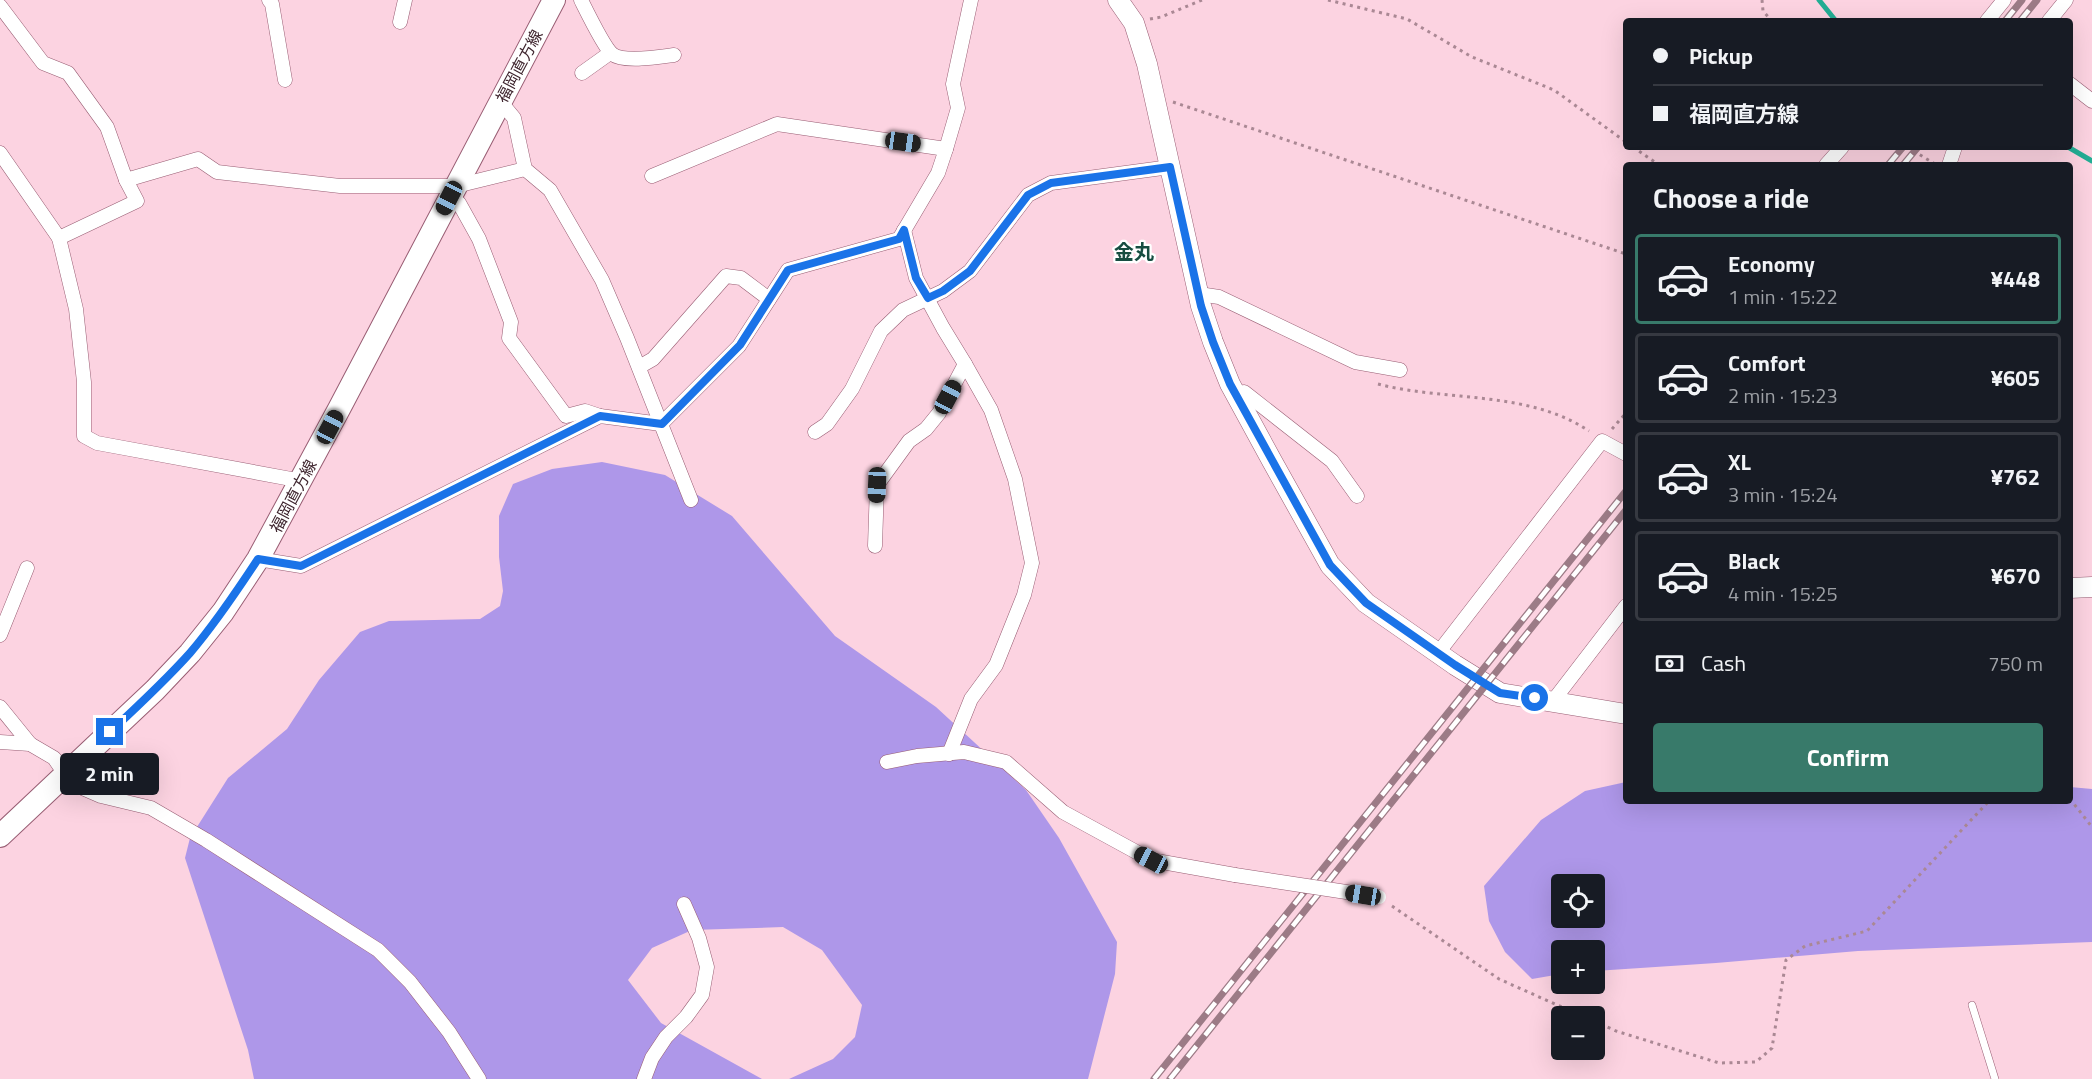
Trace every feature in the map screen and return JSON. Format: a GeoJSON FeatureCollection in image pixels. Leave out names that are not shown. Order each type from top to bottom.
{"type":"FeatureCollection","features":[{"type":"Feature","properties":{"kind":"main road","name":"福岡直方線"},"geometry":{"type":"LineString","coordinates":[[0,836],[156,690],[190,653],[222,612],[258,559],[302,481],[554,0]]}},
{"type":"Feature","properties":{"kind":"street"},"geometry":{"type":"LineString","coordinates":[[269,0],[273,4],[285,80]]}},
{"type":"Feature","properties":{"kind":"street"},"geometry":{"type":"LineString","coordinates":[[400,22],[405,0]]}},
{"type":"Feature","properties":{"kind":"street"},"geometry":{"type":"LineString","coordinates":[[581,0],[610,53],[620,58],[654,58],[674,55]]}},
{"type":"Feature","properties":{"kind":"street"},"geometry":{"type":"LineString","coordinates":[[662,424],[740,345],[788,270],[899,239],[939,173],[958,108],[953,84],[971,0]]}},
{"type":"Feature","properties":{"kind":"street"},"geometry":{"type":"LineString","coordinates":[[1118,0],[1134,23],[1154,95],[1198,294],[1213,342],[1235,394],[1330,565],[1366,603],[1500,693],[1623,713]]}},
{"type":"Feature","properties":{"kind":"street"},"geometry":{"type":"LineString","coordinates":[[1989,18],[2004,0]]}},
{"type":"Feature","properties":{"kind":"street"},"geometry":{"type":"LineString","coordinates":[[2051,18],[2066,0]]}},
{"type":"Feature","properties":{"kind":"street"},"geometry":{"type":"LineString","coordinates":[[0,6],[43,63],[68,73],[107,127],[126,180],[137,201],[59,238]]}},
{"type":"Feature","properties":{"kind":"street"},"geometry":{"type":"LineString","coordinates":[[582,74],[610,53]]}},
{"type":"Feature","properties":{"kind":"street"},"geometry":{"type":"LineString","coordinates":[[2073,86],[2092,101]]}},
{"type":"Feature","properties":{"kind":"street"},"geometry":{"type":"LineString","coordinates":[[500,101],[514,118],[525,168],[550,190],[602,280],[691,500]]}},
{"type":"Feature","properties":{"kind":"street"},"geometry":{"type":"LineString","coordinates":[[652,176],[777,124],[946,149]]}},
{"type":"Feature","properties":{"kind":"street"},"geometry":{"type":"LineString","coordinates":[[1829,162],[1839,150]]}},
{"type":"Feature","properties":{"kind":"street"},"geometry":{"type":"LineString","coordinates":[[0,153],[59,238],[76,309],[84,382],[84,436],[97,443],[302,481]]}},
{"type":"Feature","properties":{"kind":"street"},"geometry":{"type":"LineString","coordinates":[[126,180],[198,159],[217,172],[340,186],[453,192],[525,168]]}},
{"type":"Feature","properties":{"kind":"street"},"geometry":{"type":"LineString","coordinates":[[816,432],[827,424],[852,389],[881,332],[903,310],[943,291],[970,271],[1028,195],[1051,183],[1170,167]]}},
{"type":"Feature","properties":{"kind":"street"},"geometry":{"type":"LineString","coordinates":[[453,192],[479,239],[511,322],[509,338],[566,416],[585,411],[600,416],[662,424]]}},
{"type":"Feature","properties":{"kind":"street"},"geometry":{"type":"LineString","coordinates":[[904,230],[916,278],[991,410],[1015,479],[1032,563],[1024,595],[996,665],[971,699],[949,754]]}},
{"type":"Feature","properties":{"kind":"street"},"geometry":{"type":"LineString","coordinates":[[639,367],[652,359],[726,276],[741,278],[770,299]]}},
{"type":"Feature","properties":{"kind":"street"},"geometry":{"type":"LineString","coordinates":[[1198,294],[1219,297],[1356,362],[1400,370]]}},
{"type":"Feature","properties":{"kind":"street"},"geometry":{"type":"LineString","coordinates":[[875,546],[877,485],[909,441],[926,429],[939,413],[965,364]]}},
{"type":"Feature","properties":{"kind":"street"},"geometry":{"type":"LineString","coordinates":[[1235,394],[1244,392],[1332,461],[1357,496]]}},
{"type":"Feature","properties":{"kind":"street"},"geometry":{"type":"LineString","coordinates":[[258,559],[301,566],[600,416]]}},
{"type":"Feature","properties":{"kind":"street"},"geometry":{"type":"LineString","coordinates":[[1438,653],[1602,441],[1623,452]]}},
{"type":"Feature","properties":{"kind":"street"},"geometry":{"type":"LineString","coordinates":[[0,635],[27,568]]}},
{"type":"Feature","properties":{"kind":"street"},"geometry":{"type":"LineString","coordinates":[[2073,588],[2092,587]]}},
{"type":"Feature","properties":{"kind":"street"},"geometry":{"type":"LineString","coordinates":[[1553,701],[1623,610]]}},
{"type":"Feature","properties":{"kind":"street"},"geometry":{"type":"LineString","coordinates":[[0,707],[30,744],[54,758],[65,774],[78,786],[101,796],[151,808],[206,840],[378,950],[410,982],[449,1032],[479,1079]]}},
{"type":"Feature","properties":{"kind":"street"},"geometry":{"type":"LineString","coordinates":[[0,742],[30,744]]}},
{"type":"Feature","properties":{"kind":"street"},"geometry":{"type":"LineString","coordinates":[[887,762],[917,756],[964,752],[1006,762],[1063,812],[1151,860],[1379,897]]}},
{"type":"Feature","properties":{"kind":"street"},"geometry":{"type":"LineString","coordinates":[[644,1079],[652,1058],[666,1037],[686,1017],[702,995],[707,967],[699,938],[684,904]]}},
{"type":"Feature","properties":{"kind":"lane"},"geometry":{"type":"LineString","coordinates":[[1972,1005],[1995,1079]]}},
{"type":"Feature","properties":{"kind":"path"},"geometry":{"type":"LineString","coordinates":[[1134,23],[1161,17],[1202,0]]}},
{"type":"Feature","properties":{"kind":"path"},"geometry":{"type":"LineString","coordinates":[[1328,0],[1407,19],[1472,57],[1554,90],[1623,140]]}},
{"type":"Feature","properties":{"kind":"path"},"geometry":{"type":"LineString","coordinates":[[1762,0],[1763,11],[1769,18]]}},
{"type":"Feature","properties":{"kind":"path"},"geometry":{"type":"LineString","coordinates":[[1154,95],[1623,254]]}},
{"type":"Feature","properties":{"kind":"path"},"geometry":{"type":"LineString","coordinates":[[1637,150],[1655,162]]}},
{"type":"Feature","properties":{"kind":"path"},"geometry":{"type":"LineString","coordinates":[[1912,150],[1932,162]]}},
{"type":"Feature","properties":{"kind":"path"},"geometry":{"type":"LineString","coordinates":[[1602,441],[1623,416]]}},
{"type":"Feature","properties":{"kind":"path"},"geometry":{"type":"LineString","coordinates":[[1605,1026],[1719,1063],[1756,1062],[1772,1048],[1786,960],[1804,946],[1868,932],[1986,804]]}},
{"type":"Feature","properties":{"kind":"path"},"geometry":{"type":"LineString","coordinates":[[2073,804],[2092,827]]}},
{"type":"Feature","properties":{"kind":"path"},"geometry":{"type":"LineString","coordinates":[[1379,897],[1499,979],[1559,1006]]}},
{"type":"Feature","properties":{"kind":"shaded area"},"geometry":{"type":"Polygon","coordinates":[[[602,462],[665,475],[732,516],[835,636],[936,707],[1026,790],[1059,838],[1117,942],[1115,974],[1088,1079],[789,1079],[833,1059],[855,1037],[862,1005],[822,950],[783,927],[692,930],[652,948],[628,980],[661,1023],[762,1079],[254,1079],[248,1050],[185,858],[190,838],[228,778],[287,729],[319,680],[360,632],[389,621],[480,619],[500,606],[503,591],[499,557],[499,516],[513,484],[552,469],[602,462]]]}},
{"type":"Feature","properties":{"kind":"shaded area"},"geometry":{"type":"Polygon","coordinates":[[[1623,783],[1623,804],[2073,804],[2073,787],[2092,789],[2092,942],[1858,951],[1605,970],[1605,940],[1551,940],[1551,976],[1532,979],[1505,952],[1489,921],[1484,886],[1541,820],[1585,791],[1623,783]]]}},
{"type":"Feature","properties":{"kind":"waterway"},"geometry":{"type":"LineString","coordinates":[[1819,0],[1834,18]]}},
{"type":"Feature","properties":{"kind":"waterway"},"geometry":{"type":"LineString","coordinates":[[2073,150],[2092,161]]}},
{"type":"Feature","properties":{"kind":"railway"},"geometry":{"type":"LineString","coordinates":[[2007,18],[2022,0]]}},
{"type":"Feature","properties":{"kind":"railway"},"geometry":{"type":"LineString","coordinates":[[2022,18],[2037,0]]}},
{"type":"Feature","properties":{"kind":"railway"},"geometry":{"type":"LineString","coordinates":[[1890,162],[1900,150]]}},
{"type":"Feature","properties":{"kind":"railway"},"geometry":{"type":"LineString","coordinates":[[1906,162],[1916,150]]}},
{"type":"Feature","properties":{"kind":"railway"},"geometry":{"type":"LineString","coordinates":[[1154,1079],[1623,495]]}},
{"type":"Feature","properties":{"kind":"railway"},"geometry":{"type":"LineString","coordinates":[[1170,1079],[1623,514]]}},
{"type":"Feature","properties":{"kind":"district","name":"金丸"},"geometry":{"type":"Point","coordinates":[1134,251]}},
{"type":"Feature","properties":{"kind":"route"},"geometry":{"type":"LineString","coordinates":[[110,732],[156,690],[190,653],[222,612],[258,559],[301,566],[600,416],[662,424],[740,345],[788,270],[899,239],[904,230],[916,278],[928,298],[943,291],[970,271],[1028,195],[1051,183],[1170,167],[1201,306],[1213,342],[1230,384],[1330,565],[1366,603],[1455,665],[1500,693],[1535,698]]}}]}
